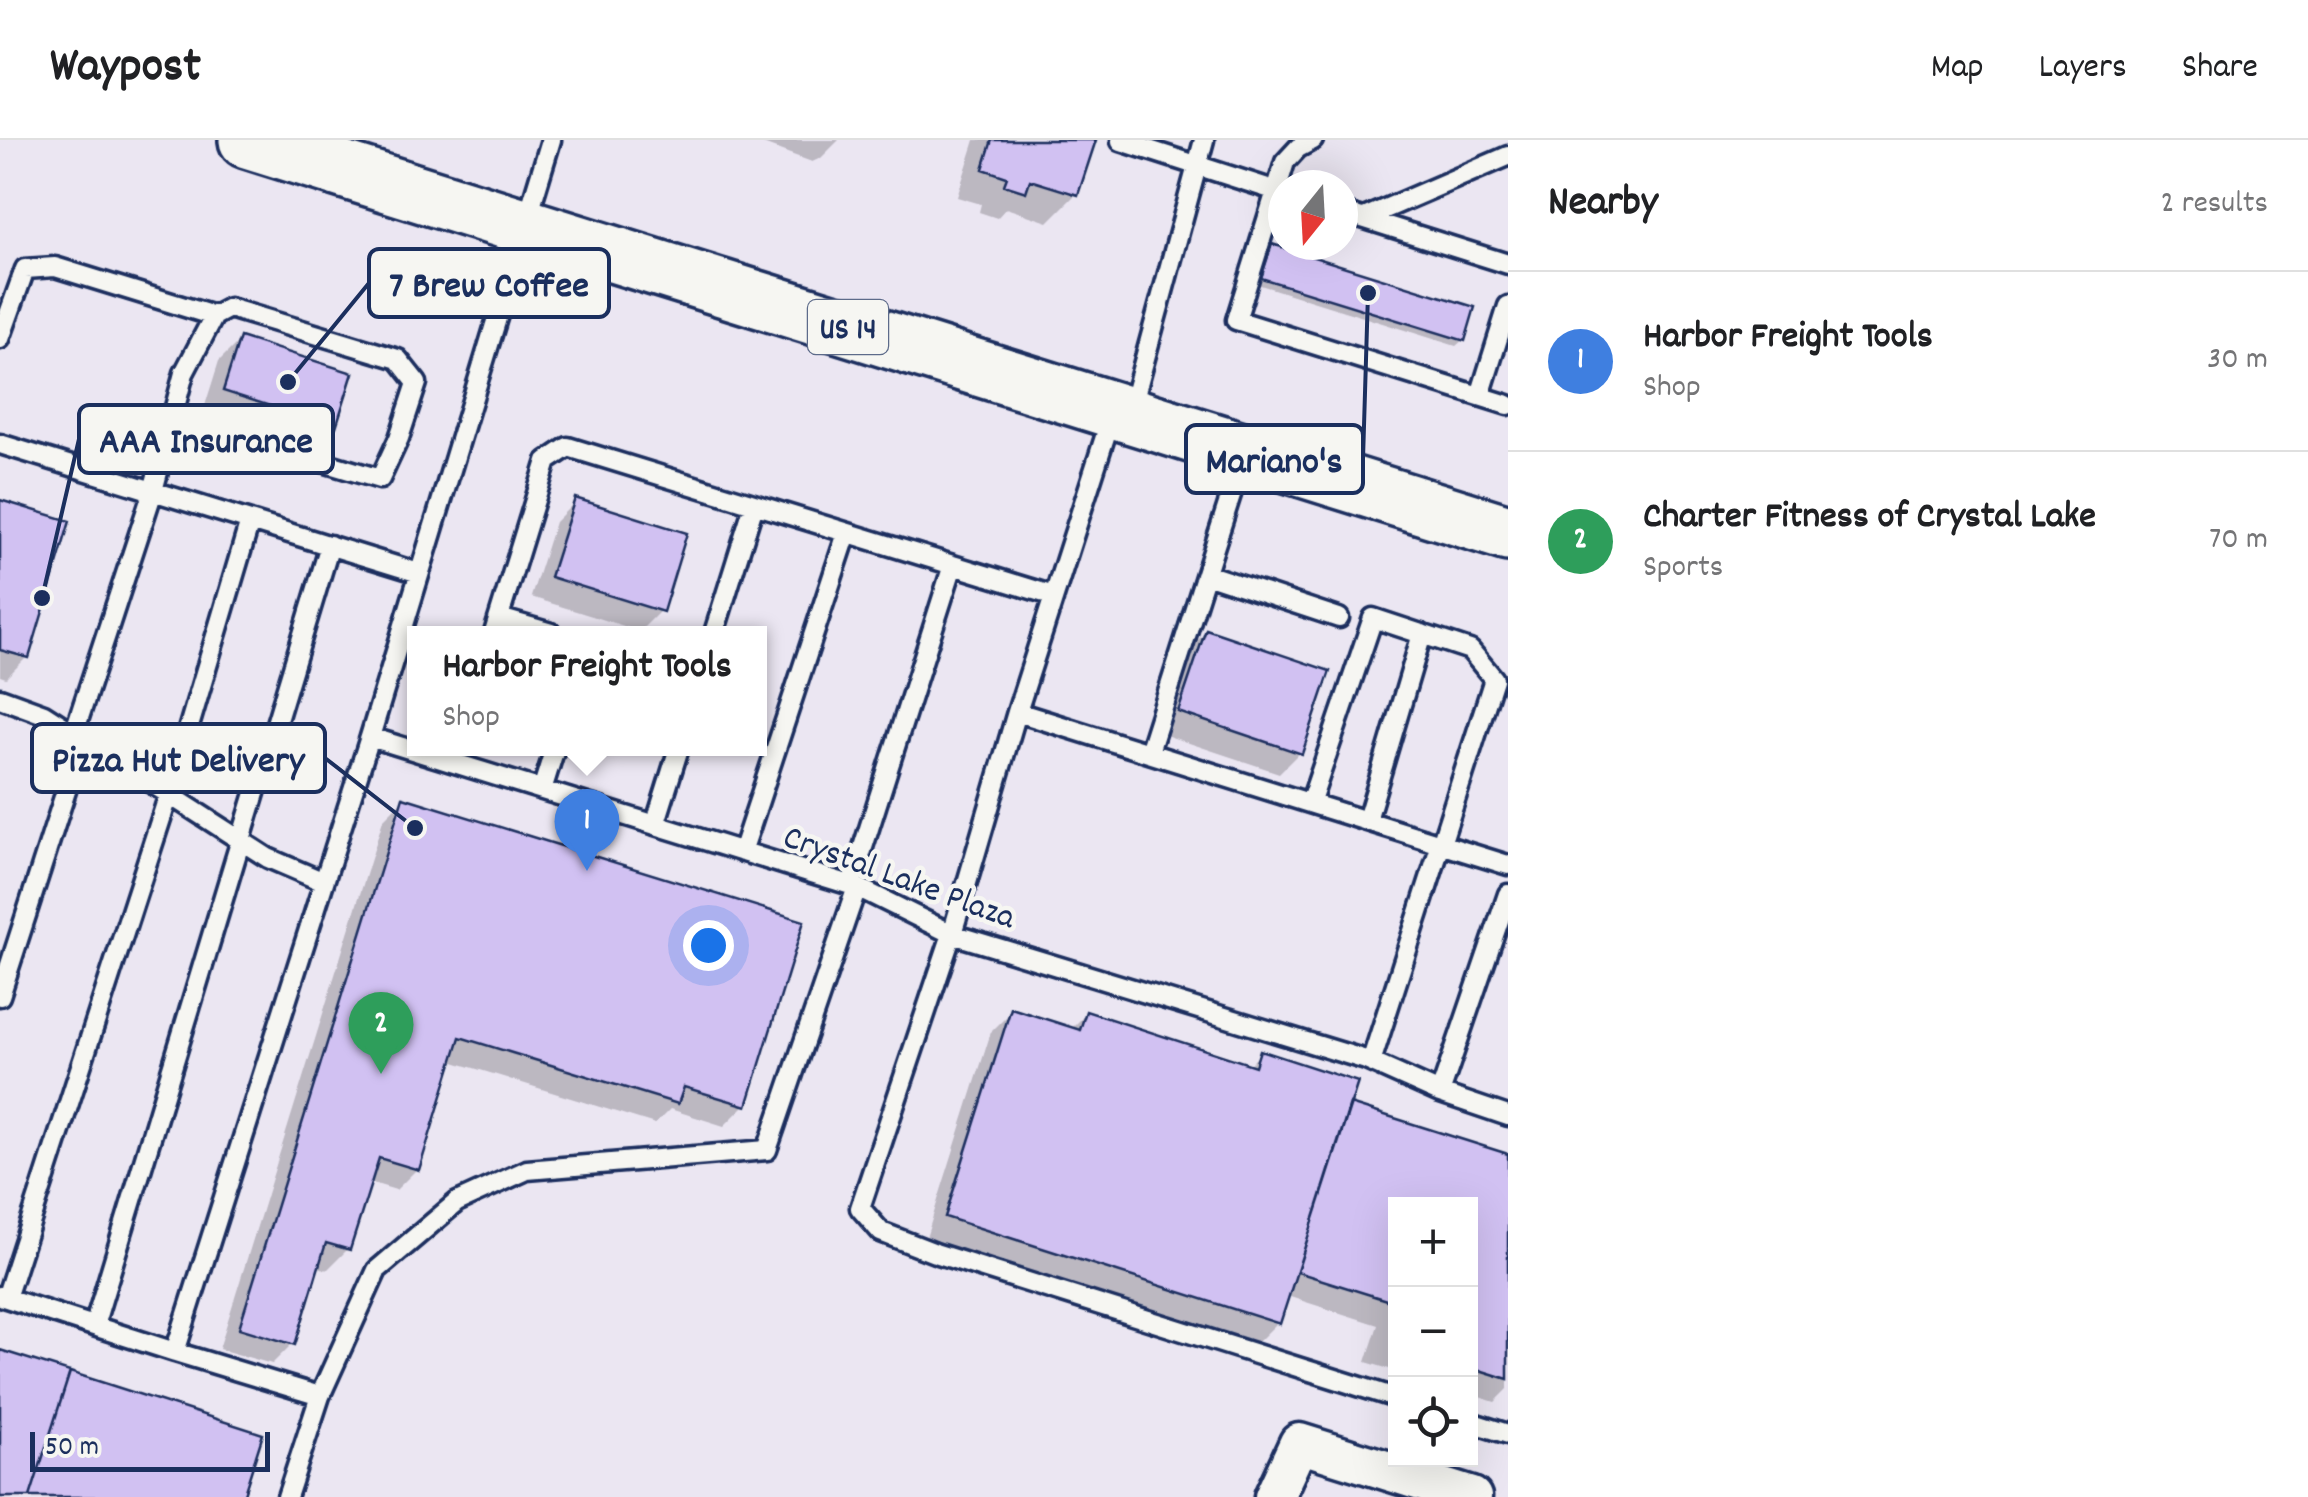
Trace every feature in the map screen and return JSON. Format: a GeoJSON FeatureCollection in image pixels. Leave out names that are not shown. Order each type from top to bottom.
{"type":"FeatureCollection","features":[{"type":"Feature","properties":{"kind":"main road","name":"US 14"},"geometry":{"type":"LineString","coordinates":[[247,140],[1508,533]]}},
{"type":"Feature","properties":{"kind":"street"},"geometry":{"type":"LineString","coordinates":[[1274,1497],[1299,1443],[1472,1497]]}},
{"type":"Feature","properties":{"kind":"lane"},"geometry":{"type":"LineString","coordinates":[[174,1352],[370,736],[551,140]]}},
{"type":"Feature","properties":{"kind":"lane"},"geometry":{"type":"LineString","coordinates":[[1204,140],[1122,413],[1054,596],[952,934],[860,1208],[880,1232],[935,1253],[1388,1396]]}},
{"type":"Feature","properties":{"kind":"lane"},"geometry":{"type":"LineString","coordinates":[[1283,170],[1285,162],[1298,148],[1313,140]]}},
{"type":"Feature","properties":{"kind":"lane"},"geometry":{"type":"LineString","coordinates":[[1122,141],[1268,187]]}},
{"type":"Feature","properties":{"kind":"lane"},"geometry":{"type":"LineString","coordinates":[[1364,218],[1508,156]]}},
{"type":"Feature","properties":{"kind":"lane"},"geometry":{"type":"LineString","coordinates":[[1358,216],[1508,264]]}},
{"type":"Feature","properties":{"kind":"lane"},"geometry":{"type":"LineString","coordinates":[[1268,224],[1236,320],[1508,405]]}},
{"type":"Feature","properties":{"kind":"lane"},"geometry":{"type":"LineString","coordinates":[[0,339],[25,269],[55,268],[214,316]]}},
{"type":"Feature","properties":{"kind":"lane"},"geometry":{"type":"LineString","coordinates":[[1480,396],[1508,306]]}},
{"type":"Feature","properties":{"kind":"lane"},"geometry":{"type":"LineString","coordinates":[[0,996],[153,491],[172,418],[184,373],[214,316],[229,308],[398,358],[417,383],[400,438],[380,480],[172,418]]}},
{"type":"Feature","properties":{"kind":"lane"},"geometry":{"type":"LineString","coordinates":[[0,444],[419,573]]}},
{"type":"Feature","properties":{"kind":"lane"},"geometry":{"type":"LineString","coordinates":[[496,626],[547,462],[568,447],[1054,596]]}},
{"type":"Feature","properties":{"kind":"lane"},"geometry":{"type":"LineString","coordinates":[[1148,752],[1245,451]]}},
{"type":"Feature","properties":{"kind":"lane"},"geometry":{"type":"LineString","coordinates":[[716,626],[754,504]]}},
{"type":"Feature","properties":{"kind":"lane"},"geometry":{"type":"LineString","coordinates":[[250,521],[169,794],[3,1297],[320,1396]]}},
{"type":"Feature","properties":{"kind":"lane"},"geometry":{"type":"LineString","coordinates":[[742,852],[847,533]]}},
{"type":"Feature","properties":{"kind":"lane"},"geometry":{"type":"LineString","coordinates":[[94,1326],[330,546]]}},
{"type":"Feature","properties":{"kind":"lane"},"geometry":{"type":"LineString","coordinates":[[287,1497],[320,1396],[377,1270],[457,1202],[528,1170],[767,1150],[854,886],[952,565]]}},
{"type":"Feature","properties":{"kind":"lane"},"geometry":{"type":"LineString","coordinates":[[1206,574],[1338,618]]}},
{"type":"Feature","properties":{"kind":"lane"},"geometry":{"type":"LineString","coordinates":[[1311,802],[1373,618],[1470,650],[1494,680],[1371,1062]]}},
{"type":"Feature","properties":{"kind":"lane"},"geometry":{"type":"LineString","coordinates":[[1367,820],[1422,634]]}},
{"type":"Feature","properties":{"kind":"lane"},"geometry":{"type":"LineString","coordinates":[[0,698],[44,714],[268,858],[324,882]]}},
{"type":"Feature","properties":{"kind":"lane"},"geometry":{"type":"LineString","coordinates":[[1017,712],[1508,865]]}},
{"type":"Feature","properties":{"kind":"lane","name":"Crystal Lake Plaza"},"geometry":{"type":"LineString","coordinates":[[370,736],[407,745]]}},
{"type":"Feature","properties":{"kind":"lane","name":"Crystal Lake Plaza"},"geometry":{"type":"LineString","coordinates":[[456,756],[542,790],[854,886],[952,934],[1371,1062],[1440,1093],[1508,1116]]}},
{"type":"Feature","properties":{"kind":"lane"},"geometry":{"type":"LineString","coordinates":[[542,790],[553,756]]}},
{"type":"Feature","properties":{"kind":"lane"},"geometry":{"type":"LineString","coordinates":[[655,825],[677,756]]}},
{"type":"Feature","properties":{"kind":"lane"},"geometry":{"type":"LineString","coordinates":[[1440,1093],[1508,894]]}},
{"type":"Feature","properties":{"kind":"lane"},"geometry":{"type":"LineString","coordinates":[[1478,1425],[1508,1434]]}},
{"type":"Feature","properties":{"kind":"building"},"geometry":{"type":"Polygon","coordinates":[[[992,140],[1096,140],[1078,195],[1030,180],[1026,192],[1004,185],[1007,177],[983,169],[992,140]]]}},
{"type":"Feature","properties":{"kind":"building"},"geometry":{"type":"Polygon","coordinates":[[[1268,256],[1268,260],[1324,260],[1475,307],[1465,341],[1261,278],[1268,256]]]}},
{"type":"Feature","properties":{"kind":"building"},"geometry":{"type":"Polygon","coordinates":[[[240,337],[353,373],[336,427],[223,391],[240,337]]]}},
{"type":"Feature","properties":{"kind":"building"},"geometry":{"type":"Polygon","coordinates":[[[575,498],[687,533],[663,612],[550,577],[575,498]]]}},
{"type":"Feature","properties":{"kind":"building"},"geometry":{"type":"Polygon","coordinates":[[[0,500],[70,521],[29,658],[0,650],[0,500]]]}},
{"type":"Feature","properties":{"kind":"building"},"geometry":{"type":"Polygon","coordinates":[[[1206,629],[1330,671],[1302,754],[1178,712],[1206,629]]]}},
{"type":"Feature","properties":{"kind":"building"},"geometry":{"type":"Polygon","coordinates":[[[403,797],[804,921],[747,1106],[684,1087],[678,1104],[460,1037],[419,1170],[379,1158],[350,1250],[326,1243],[295,1345],[239,1328],[403,797]]]}},
{"type":"Feature","properties":{"kind":"building"},"geometry":{"type":"Polygon","coordinates":[[[1011,1008],[1080,1030],[1086,1011],[1255,1066],[1260,1050],[1358,1082],[1280,1324],[945,1217],[1011,1008]]]}},
{"type":"Feature","properties":{"kind":"building"},"geometry":{"type":"Polygon","coordinates":[[[1350,1104],[1508,1154],[1508,1379],[1478,1370],[1478,1197],[1388,1197],[1388,1300],[1297,1272],[1350,1104]]]}},
{"type":"Feature","properties":{"kind":"building"},"geometry":{"type":"Polygon","coordinates":[[[0,1350],[70,1372],[30,1497],[0,1497],[0,1350]]]}},
{"type":"Feature","properties":{"kind":"building"},"geometry":{"type":"Polygon","coordinates":[[[70,1372],[263,1434],[243,1497],[30,1497],[70,1372]]]}},
{"type":"Feature","properties":{"kind":"place","name":"Mariano's"},"geometry":{"type":"Point","coordinates":[1368,293]}},
{"type":"Feature","properties":{"kind":"place","name":"7 Brew Coffee"},"geometry":{"type":"Point","coordinates":[288,382]}},
{"type":"Feature","properties":{"kind":"place","name":"AAA Insurance"},"geometry":{"type":"Point","coordinates":[42,598]}},
{"type":"Feature","properties":{"kind":"place","name":"Pizza Hut Delivery"},"geometry":{"type":"Point","coordinates":[415,828]}},
{"type":"Feature","properties":{"kind":"place","name":"Harbor Freight Tools"},"geometry":{"type":"Point","coordinates":[587,871]}},
{"type":"Feature","properties":{"kind":"place","name":"Charter Fitness of Crystal Lake"},"geometry":{"type":"Point","coordinates":[381,1074]}}]}
